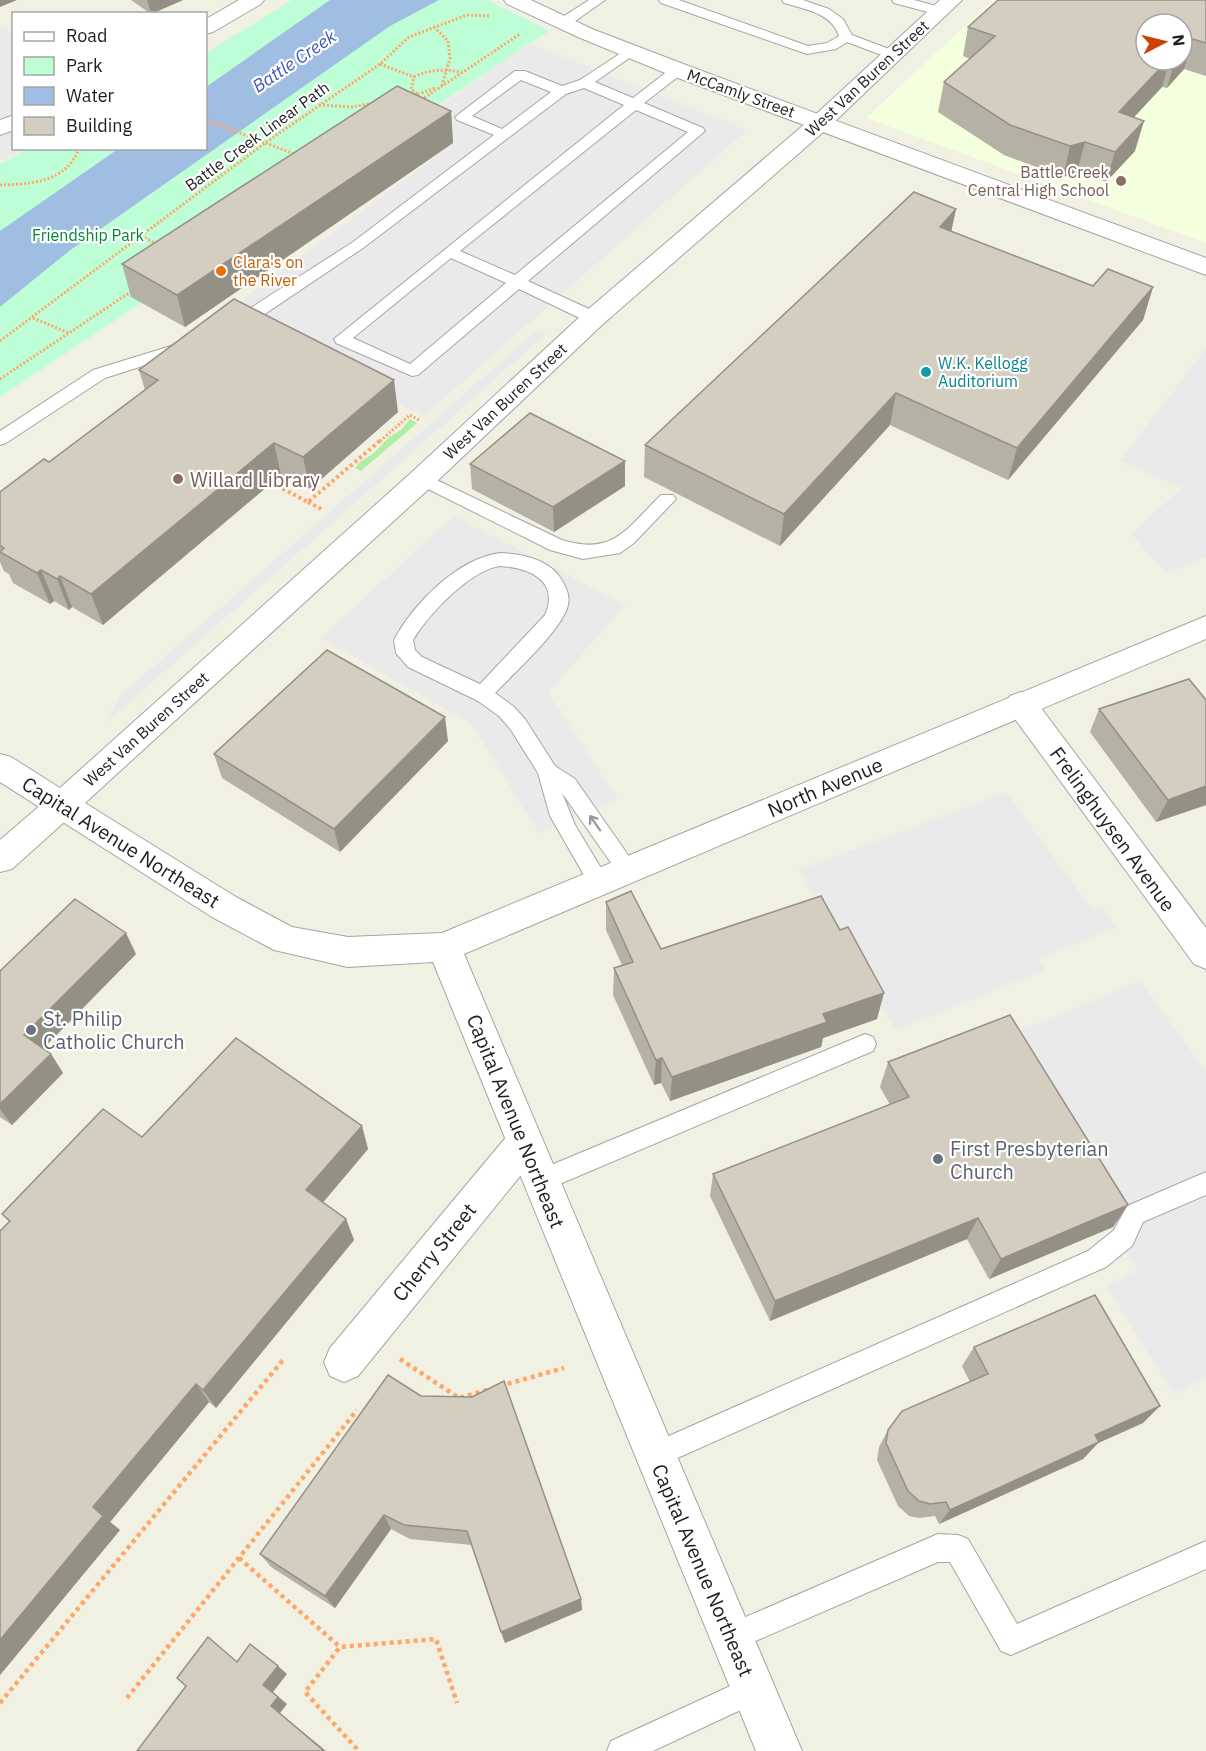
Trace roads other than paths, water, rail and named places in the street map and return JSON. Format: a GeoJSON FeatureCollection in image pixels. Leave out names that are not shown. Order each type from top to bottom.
{"type":"FeatureCollection","features":[{"type":"Feature","properties":{"kind":"street"},"geometry":{"type":"LineString","coordinates":[[207,27],[254,0]]}},
{"type":"Feature","properties":{"kind":"street","name":"McCamly Street"},"geometry":{"type":"LineString","coordinates":[[523,4],[563,23],[678,70],[1206,267]]}},
{"type":"Feature","properties":{"kind":"street","name":"West Van Buren Street"},"geometry":{"type":"LineString","coordinates":[[0,859],[422,479],[594,318],[821,122],[945,5]]}},
{"type":"Feature","properties":{"kind":"street","name":"North Avenue"},"geometry":{"type":"LineString","coordinates":[[444,947],[1206,627]]}},
{"type":"Feature","properties":{"kind":"street","name":"Frelinghuysen Avenue"},"geometry":{"type":"LineString","coordinates":[[1021,704],[1206,954]]}},
{"type":"Feature","properties":{"kind":"street","name":"Capital Avenue Northeast"},"geometry":{"type":"LineString","coordinates":[[0,766],[224,907],[286,940],[348,952],[444,947],[779,1751]]}},
{"type":"Feature","properties":{"kind":"street","name":"Cherry Street"},"geometry":{"type":"LineString","coordinates":[[344,1362],[525,1142]]}},
{"type":"Feature","properties":{"kind":"lane"},"geometry":{"type":"LineString","coordinates":[[563,23],[598,0]]}},
{"type":"Feature","properties":{"kind":"lane"},"geometry":{"type":"LineString","coordinates":[[666,0],[807,50],[831,46],[846,37]]}},
{"type":"Feature","properties":{"kind":"lane"},"geometry":{"type":"LineString","coordinates":[[789,0],[838,20],[845,28],[846,37]]}},
{"type":"Feature","properties":{"kind":"lane"},"geometry":{"type":"LineString","coordinates":[[899,0],[945,5]]}},
{"type":"Feature","properties":{"kind":"lane"},"geometry":{"type":"LineString","coordinates":[[846,37],[892,55]]}},
{"type":"Feature","properties":{"kind":"lane"},"geometry":{"type":"LineString","coordinates":[[221,333],[249,318],[358,245],[561,91],[585,82],[630,51]]}},
{"type":"Feature","properties":{"kind":"lane"},"geometry":{"type":"LineString","coordinates":[[585,82],[633,104],[698,131],[412,370],[342,339],[448,252],[633,104],[678,70]]}},
{"type":"Feature","properties":{"kind":"lane"},"geometry":{"type":"LineString","coordinates":[[503,134],[462,117],[520,74],[561,91]]}},
{"type":"Feature","properties":{"kind":"lane"},"geometry":{"type":"LineString","coordinates":[[448,252],[594,318]]}},
{"type":"Feature","properties":{"kind":"lane"},"geometry":{"type":"LineString","coordinates":[[0,440],[99,374],[201,341]]}},
{"type":"Feature","properties":{"kind":"lane"},"geometry":{"type":"LineString","coordinates":[[422,479],[556,545],[583,553],[614,548],[628,538],[667,499]]}},
{"type":"Feature","properties":{"kind":"lane"},"geometry":{"type":"LineString","coordinates":[[482,695],[553,619],[560,608],[562,598],[558,586],[547,575],[526,563],[513,559],[497,558],[471,568],[418,619],[403,640],[406,653],[415,662],[482,695],[506,711],[548,772],[568,785],[628,871]]}},
{"type":"Feature","properties":{"kind":"lane"},"geometry":{"type":"LineString","coordinates":[[548,772],[555,807],[599,883]]}},
{"type":"Feature","properties":{"kind":"lane"},"geometry":{"type":"LineString","coordinates":[[540,1181],[865,1044]]}},
{"type":"Feature","properties":{"kind":"lane"},"geometry":{"type":"LineString","coordinates":[[655,1455],[1097,1259],[1123,1238],[1135,1214],[1206,1183]]}},
{"type":"Feature","properties":{"kind":"lane"},"geometry":{"type":"LineString","coordinates":[[730,1638],[938,1548],[958,1549],[1011,1641],[1206,1555]]}},
{"type":"Feature","properties":{"kind":"lane"},"geometry":{"type":"LineString","coordinates":[[621,1751],[752,1690]]}},
{"type":"Feature","properties":{"kind":"water","name":"Battle Creek"},"geometry":{"type":"Polygon","coordinates":[[[330,0],[439,0],[390,26],[69,251],[0,307],[0,231],[117,150],[207,150],[207,86],[330,0]]]}},
{"type":"Feature","properties":{"kind":"place","name":"Battle Creek Central High School"},"geometry":{"type":"Point","coordinates":[1121,181]}},
{"type":"Feature","properties":{"kind":"place","name":"Clara's on the River"},"geometry":{"type":"Point","coordinates":[221,271]}},
{"type":"Feature","properties":{"kind":"place","name":"W.K. Kellogg Auditorium"},"geometry":{"type":"Point","coordinates":[926,372]}},
{"type":"Feature","properties":{"kind":"place","name":"Willard Library"},"geometry":{"type":"Point","coordinates":[178,479]}},
{"type":"Feature","properties":{"kind":"place","name":"St. Philip Catholic Church"},"geometry":{"type":"Point","coordinates":[31,1030]}},
{"type":"Feature","properties":{"kind":"place","name":"First Presbyterian Church"},"geometry":{"type":"Point","coordinates":[938,1159]}},
{"type":"Feature","properties":{"kind":"park label","name":"Friendship Park"},"geometry":{"type":"Point","coordinates":[88,235]}}]}
